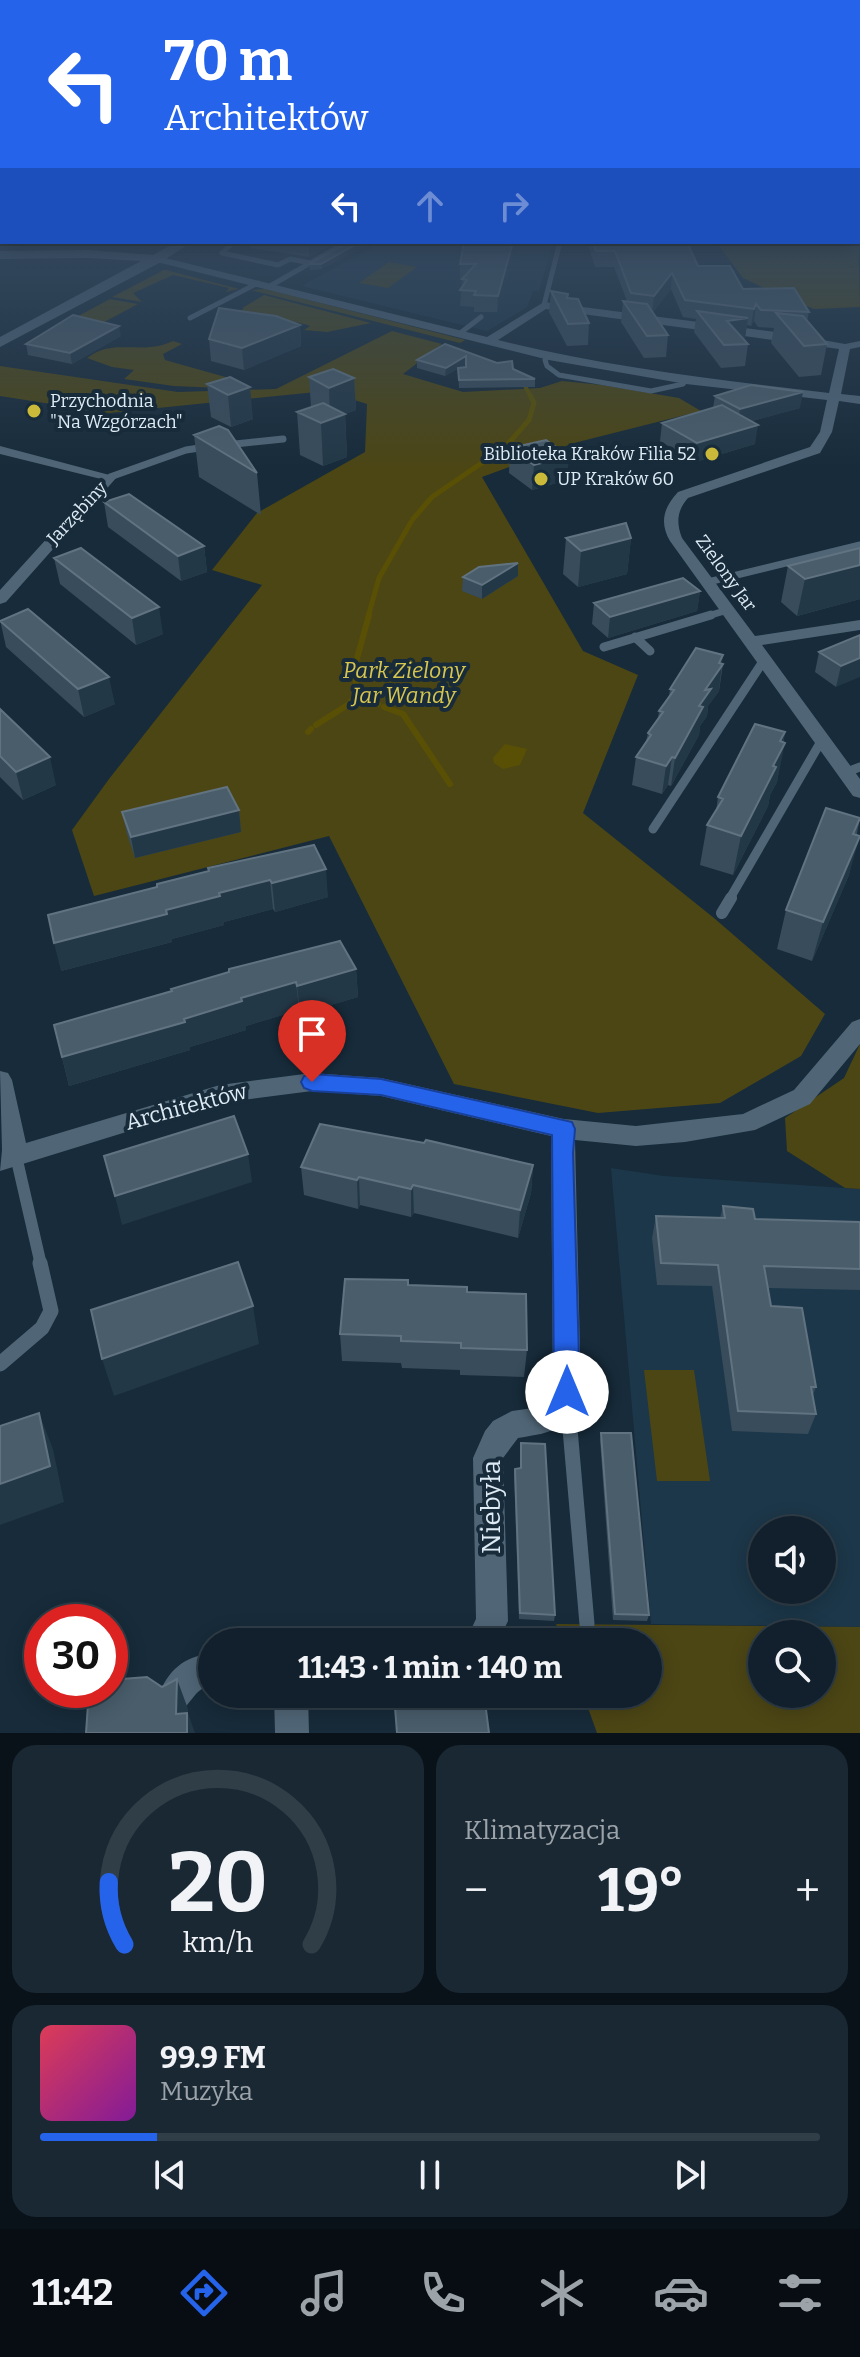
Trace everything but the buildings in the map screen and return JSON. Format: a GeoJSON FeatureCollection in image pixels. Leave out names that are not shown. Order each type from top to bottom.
{"type":"FeatureCollection","features":[{"type":"Feature","properties":{"kind":"main road"},"geometry":{"type":"LineString","coordinates":[[0,329],[44,306]]}},
{"type":"Feature","properties":{"kind":"main road"},"geometry":{"type":"LineString","coordinates":[[0,343],[69,306]]}},
{"type":"Feature","properties":{"kind":"street"},"geometry":{"type":"LineString","coordinates":[[349,306],[549,356],[686,380],[860,400]]}},
{"type":"Feature","properties":{"kind":"street"},"geometry":{"type":"LineString","coordinates":[[489,341],[543,306]]}},
{"type":"Feature","properties":{"kind":"street"},"geometry":{"type":"LineString","coordinates":[[550,306],[845,347],[860,344]]}},
{"type":"Feature","properties":{"kind":"street"},"geometry":{"type":"LineString","coordinates":[[834,398],[845,347]]}},
{"type":"Feature","properties":{"kind":"street","name":"Zielony Jar"},"geometry":{"type":"LineString","coordinates":[[834,398],[826,432],[815,450],[697,490],[675,503],[669,522],[671,530],[764,660],[823,738],[854,769],[860,792]]}},
{"type":"Feature","properties":{"kind":"street","name":"Jarzębiny"},"geometry":{"type":"LineString","coordinates":[[0,450],[110,477],[0,599]]}},
{"type":"Feature","properties":{"kind":"street"},"geometry":{"type":"LineString","coordinates":[[751,642],[860,625]]}},
{"type":"Feature","properties":{"kind":"street","name":"Architektów"},"geometry":{"type":"LineString","coordinates":[[8,1158],[220,1094],[293,1083],[332,1082],[381,1087],[564,1129],[636,1136],[746,1123],[802,1097],[860,1028]]}},
{"type":"Feature","properties":{"kind":"street"},"geometry":{"type":"LineString","coordinates":[[0,1080],[8,1158]]}},
{"type":"Feature","properties":{"kind":"street"},"geometry":{"type":"LineString","coordinates":[[564,1129],[567,1392]]}},
{"type":"Feature","properties":{"kind":"street","name":"Niebyła"},"geometry":{"type":"LineString","coordinates":[[488,1628],[492,1621],[488,1458],[495,1437],[511,1424],[543,1419],[559,1410],[567,1392]]}},
{"type":"Feature","properties":{"kind":"street"},"geometry":{"type":"LineString","coordinates":[[175,1697],[178,1685],[198,1673]]}},
{"type":"Feature","properties":{"kind":"street"},"geometry":{"type":"LineString","coordinates":[[291,1708],[292,1733]]}},
{"type":"Feature","properties":{"kind":"lane"},"geometry":{"type":"LineString","coordinates":[[190,318],[216,306]]}},
{"type":"Feature","properties":{"kind":"lane"},"geometry":{"type":"LineString","coordinates":[[459,334],[481,317]]}},
{"type":"Feature","properties":{"kind":"lane"},"geometry":{"type":"LineString","coordinates":[[110,477],[191,449],[283,439]]}},
{"type":"Feature","properties":{"kind":"lane"},"geometry":{"type":"LineString","coordinates":[[708,582],[860,545]]}},
{"type":"Feature","properties":{"kind":"lane"},"geometry":{"type":"LineString","coordinates":[[604,647],[728,610]]}},
{"type":"Feature","properties":{"kind":"lane"},"geometry":{"type":"LineString","coordinates":[[635,637],[650,651]]}},
{"type":"Feature","properties":{"kind":"lane"},"geometry":{"type":"LineString","coordinates":[[653,829],[764,660]]}},
{"type":"Feature","properties":{"kind":"lane"},"geometry":{"type":"LineString","coordinates":[[722,913],[823,738]]}},
{"type":"Feature","properties":{"kind":"lane"},"geometry":{"type":"LineString","coordinates":[[0,1364],[42,1328],[51,1311],[8,1158]]}},
{"type":"Feature","properties":{"kind":"lane"},"geometry":{"type":"LineString","coordinates":[[567,1392],[587,1624]]}},
{"type":"Feature","properties":{"kind":"shaded area"},"geometry":{"type":"Polygon","coordinates":[[[384,306],[527,306],[487,331],[384,306]]]}},
{"type":"Feature","properties":{"kind":"shaded area"},"geometry":{"type":"Polygon","coordinates":[[[505,744],[527,749],[520,765],[503,769],[494,763],[493,758],[505,744]]]}},
{"type":"Feature","properties":{"kind":"shaded area"},"geometry":{"type":"Polygon","coordinates":[[[611,1168],[664,1176],[860,1189],[860,1627],[836,1627],[836,1620],[748,1620],[748,1625],[651,1624],[611,1168]]]}},
{"type":"Feature","properties":{"kind":"green space"},"geometry":{"type":"Polygon","coordinates":[[[97,306],[134,306],[93,328],[43,335],[97,306]]]}},
{"type":"Feature","properties":{"kind":"green space"},"geometry":{"type":"Polygon","coordinates":[[[306,306],[371,323],[327,332],[304,330],[310,326],[241,312],[244,307],[306,306]]]}},
{"type":"Feature","properties":{"kind":"green space"},"geometry":{"type":"Polygon","coordinates":[[[314,306],[332,306],[465,340],[460,343],[314,306]]]}},
{"type":"Feature","properties":{"kind":"green space"},"geometry":{"type":"Polygon","coordinates":[[[807,306],[860,306],[860,307],[814,309],[807,306]]]}},
{"type":"Feature","properties":{"kind":"green space","name":"Park Zielony Jar Wandy"},"geometry":{"type":"Polygon","coordinates":[[[392,331],[442,344],[403,374],[463,392],[540,388],[562,381],[679,398],[701,411],[574,443],[482,477],[583,651],[638,675],[583,813],[714,918],[825,1014],[801,1056],[720,1103],[598,1113],[454,1084],[329,836],[94,896],[72,830],[262,585],[212,570],[257,513],[365,452],[367,404],[326,391],[109,413],[0,396],[0,366],[178,392],[276,389],[392,331]]]}},
{"type":"Feature","properties":{"kind":"green space"},"geometry":{"type":"Polygon","coordinates":[[[173,341],[182,344],[163,354],[165,360],[229,378],[220,388],[124,379],[134,370],[112,367],[87,358],[107,349],[151,347],[173,341]]]}},
{"type":"Feature","properties":{"kind":"green space"},"geometry":{"type":"Polygon","coordinates":[[[860,1044],[860,1189],[845,1188],[787,1151],[785,1118],[844,1078],[860,1044]]]}},
{"type":"Feature","properties":{"kind":"green space"},"geometry":{"type":"Polygon","coordinates":[[[644,1370],[694,1370],[710,1481],[657,1481],[644,1370]]]}},
{"type":"Feature","properties":{"kind":"green space"},"geometry":{"type":"Polygon","coordinates":[[[556,1624],[748,1626],[748,1708],[836,1708],[836,1627],[860,1627],[860,1733],[597,1733],[588,1708],[662,1708],[662,1628],[558,1628],[556,1624]]]}},
{"type":"Feature","properties":{"kind":"waterway"},"geometry":{"type":"LineString","coordinates":[[525,386],[531,397]]}},
{"type":"Feature","properties":{"kind":"waterway"},"geometry":{"type":"LineString","coordinates":[[507,445],[529,420],[534,403],[531,397]]}},
{"type":"Feature","properties":{"kind":"waterway"},"geometry":{"type":"LineString","coordinates":[[413,519],[432,497],[505,447]]}},
{"type":"Feature","properties":{"kind":"waterway"},"geometry":{"type":"LineString","coordinates":[[368,617],[379,578],[411,522]]}},
{"type":"Feature","properties":{"kind":"waterway"},"geometry":{"type":"LineString","coordinates":[[356,695],[356,662],[369,615]]}},
{"type":"Feature","properties":{"kind":"waterway"},"geometry":{"type":"LineString","coordinates":[[316,725],[349,704],[356,695]]}},
{"type":"Feature","properties":{"kind":"waterway"},"geometry":{"type":"LineString","coordinates":[[356,695],[378,704]]}},
{"type":"Feature","properties":{"kind":"waterway"},"geometry":{"type":"LineString","coordinates":[[384,707],[403,714],[450,784]]}},
{"type":"Feature","properties":{"kind":"waterway"},"geometry":{"type":"LineString","coordinates":[[308,732],[311,729]]}},
{"type":"Feature","properties":{"kind":"place","name":"Przychodnia \"Na Wzgórzach\""},"geometry":{"type":"Point","coordinates":[34,411]}},
{"type":"Feature","properties":{"kind":"place","name":"Biblioteka Kraków Filia 52"},"geometry":{"type":"Point","coordinates":[712,454]}},
{"type":"Feature","properties":{"kind":"place","name":"UP Kraków 60"},"geometry":{"type":"Point","coordinates":[541,479]}},
{"type":"Feature","properties":{"kind":"route"},"geometry":{"type":"LineString","coordinates":[[312,1082],[381,1087],[564,1129],[567,1392]]}}]}
